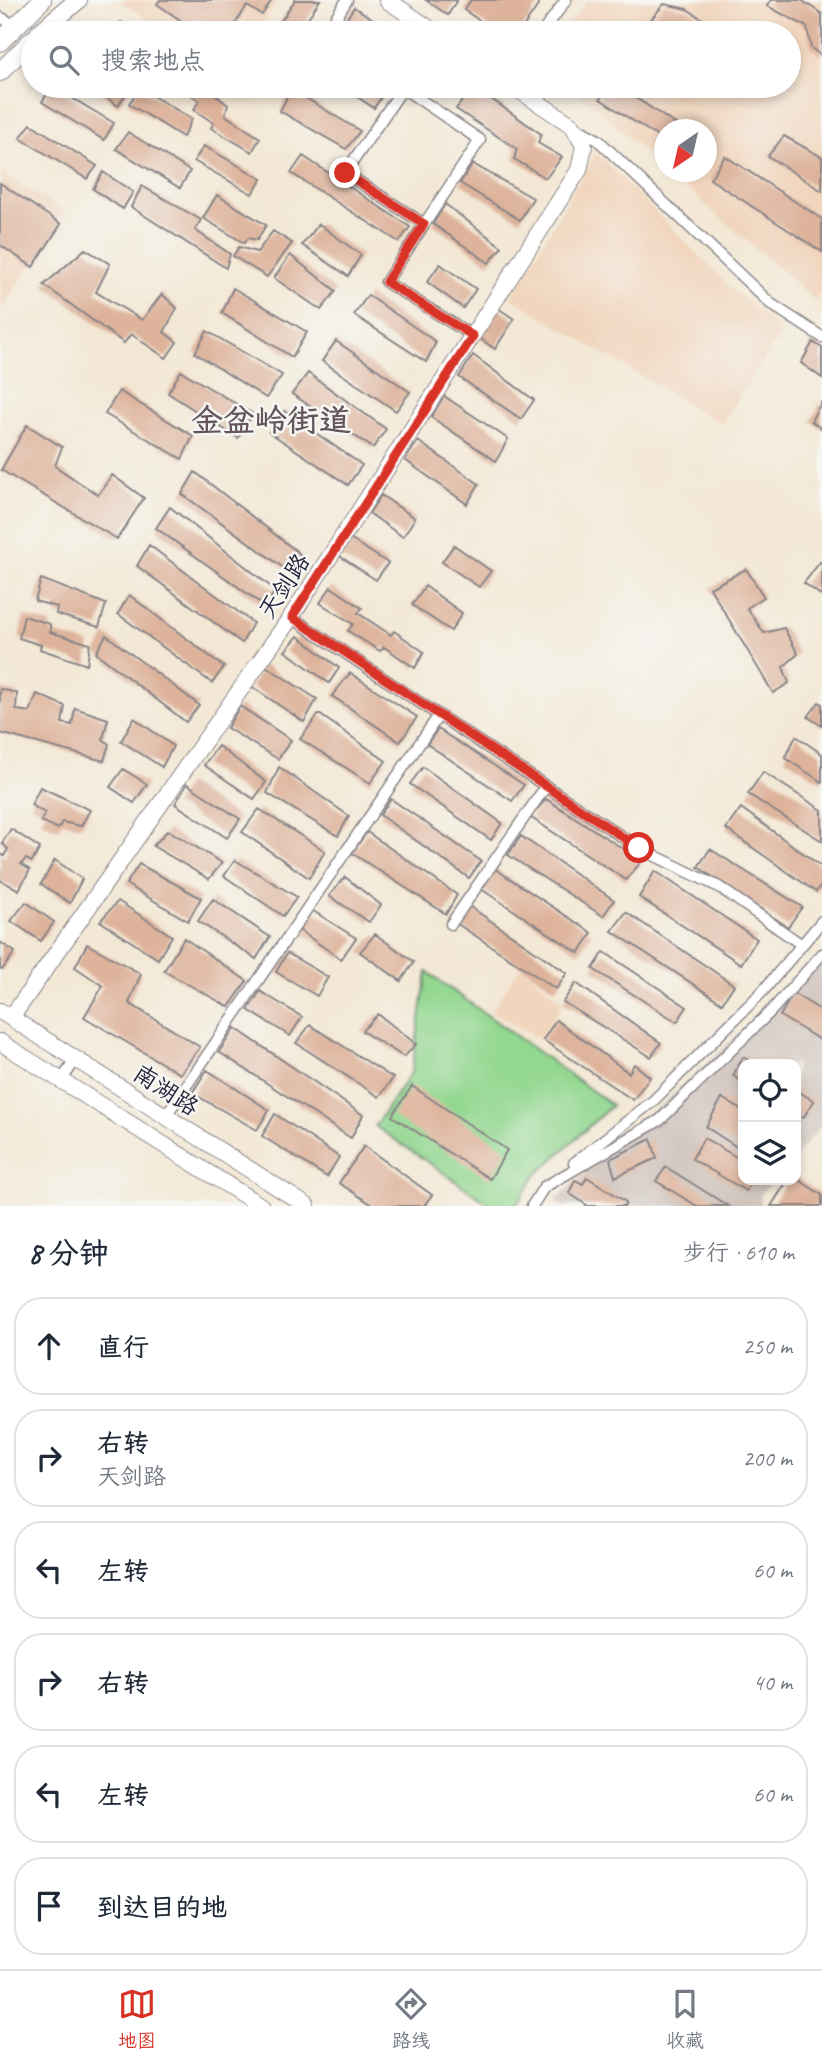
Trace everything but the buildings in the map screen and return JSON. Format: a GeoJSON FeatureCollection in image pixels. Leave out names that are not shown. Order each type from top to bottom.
{"type":"FeatureCollection","features":[{"type":"Feature","properties":{"kind":"main road"},"geometry":{"type":"LineString","coordinates":[[0,42],[42,0]]}},
{"type":"Feature","properties":{"kind":"main road"},"geometry":{"type":"LineString","coordinates":[[54,21],[78,0]]}},
{"type":"Feature","properties":{"kind":"main road"},"geometry":{"type":"LineString","coordinates":[[0,72],[21,50]]}},
{"type":"Feature","properties":{"kind":"street"},"geometry":{"type":"LineString","coordinates":[[334,21],[347,0]]}},
{"type":"Feature","properties":{"kind":"street"},"geometry":{"type":"LineString","coordinates":[[387,0],[418,21]]}},
{"type":"Feature","properties":{"kind":"street"},"geometry":{"type":"LineString","coordinates":[[551,21],[566,0]]}},
{"type":"Feature","properties":{"kind":"street"},"geometry":{"type":"LineString","coordinates":[[0,16],[16,26]]}},
{"type":"Feature","properties":{"kind":"street"},"geometry":{"type":"LineString","coordinates":[[395,98],[345,173],[424,224]]}},
{"type":"Feature","properties":{"kind":"street"},"geometry":{"type":"LineString","coordinates":[[418,98],[480,140],[386,282],[473,336]]}},
{"type":"Feature","properties":{"kind":"street"},"geometry":{"type":"LineString","coordinates":[[531,98],[598,140],[771,304],[822,337]]}},
{"type":"Feature","properties":{"kind":"street","name":"天剑路"},"geometry":{"type":"LineString","coordinates":[[6,1014],[292,617],[579,170],[584,146],[573,126]]}},
{"type":"Feature","properties":{"kind":"street"},"geometry":{"type":"LineString","coordinates":[[292,617],[639,848],[719,887],[802,945]]}},
{"type":"Feature","properties":{"kind":"street"},"geometry":{"type":"LineString","coordinates":[[165,1117],[439,715]]}},
{"type":"Feature","properties":{"kind":"street"},"geometry":{"type":"LineString","coordinates":[[451,924],[546,786]]}},
{"type":"Feature","properties":{"kind":"street"},"geometry":{"type":"LineString","coordinates":[[532,1206],[544,1187],[653,1101],[763,990],[822,921]]}},
{"type":"Feature","properties":{"kind":"street"},"geometry":{"type":"LineString","coordinates":[[544,1187],[660,1120],[772,1010],[822,954]]}},
{"type":"Feature","properties":{"kind":"street","name":"南湖路"},"geometry":{"type":"LineString","coordinates":[[6,1014],[307,1206]]}},
{"type":"Feature","properties":{"kind":"street","name":"南湖路"},"geometry":{"type":"LineString","coordinates":[[0,1042],[261,1206]]}},
{"type":"Feature","properties":{"kind":"street"},"geometry":{"type":"LineString","coordinates":[[61,1081],[76,1059]]}},
{"type":"Feature","properties":{"kind":"shaded area"},"geometry":{"type":"Polygon","coordinates":[[[119,0],[278,0],[264,21],[150,21],[119,0]]]}},
{"type":"Feature","properties":{"kind":"shaded area"},"geometry":{"type":"Polygon","coordinates":[[[588,0],[822,0],[822,288],[815,300],[679,182],[717,182],[717,119],[654,119],[654,159],[584,98],[801,98],[801,21],[571,21],[588,0]]]}},
{"type":"Feature","properties":{"kind":"shaded area"},"geometry":{"type":"Polygon","coordinates":[[[596,152],[730,287],[783,331],[721,424],[511,298],[596,152]]]}},
{"type":"Feature","properties":{"kind":"shaded area"},"geometry":{"type":"Polygon","coordinates":[[[0,171],[63,211],[0,312],[0,171]]]}},
{"type":"Feature","properties":{"kind":"shaded area"},"geometry":{"type":"Polygon","coordinates":[[[822,959],[822,1125],[801,1149],[801,1059],[738,1059],[738,1185],[769,1185],[761,1194],[760,1206],[561,1206],[555,1200],[822,959]]]}},
{"type":"Feature","properties":{"kind":"shaded area"},"geometry":{"type":"Polygon","coordinates":[[[521,966],[563,1002],[543,1040],[491,1011],[521,966]]]}},
{"type":"Feature","properties":{"kind":"green space"},"geometry":{"type":"Polygon","coordinates":[[[427,972],[612,1105],[535,1176],[516,1206],[492,1206],[375,1126],[412,1071],[427,972]]]}},
{"type":"Feature","properties":{"kind":"district","name":"金盆岭街道"},"geometry":{"type":"Point","coordinates":[271,420]}},
{"type":"Feature","properties":{"kind":"route"},"geometry":{"type":"LineString","coordinates":[[345,173],[424,224],[386,282],[473,336],[292,617],[639,848]]}}]}
